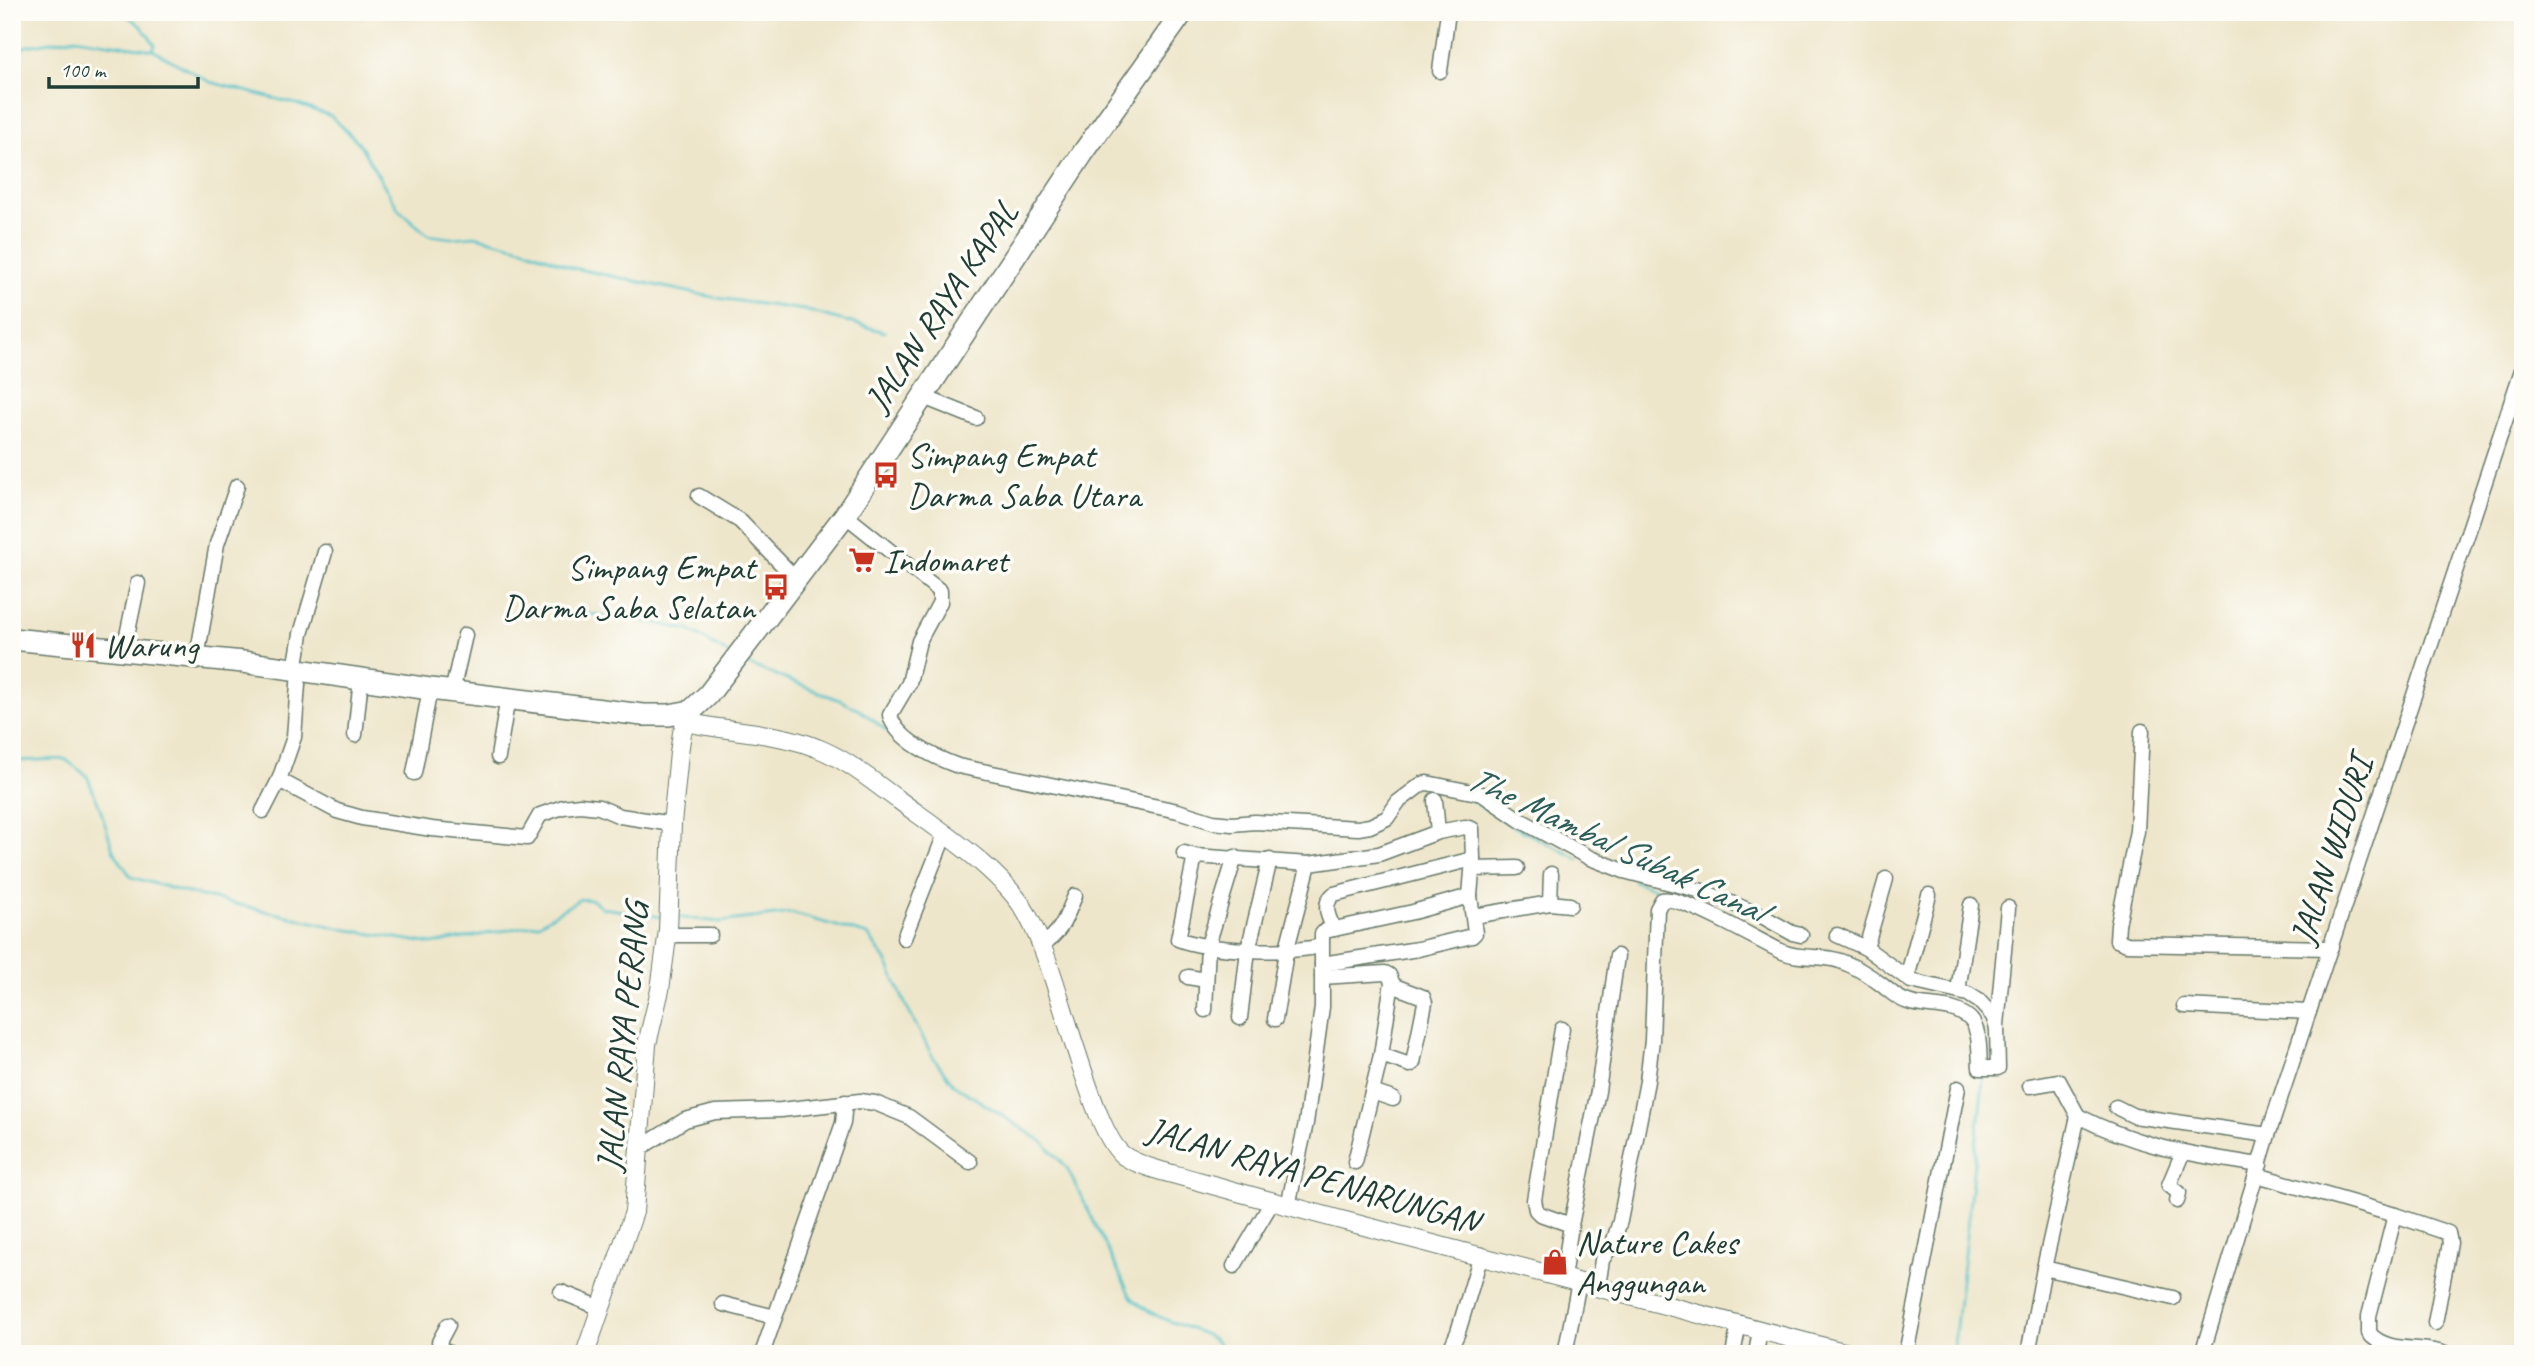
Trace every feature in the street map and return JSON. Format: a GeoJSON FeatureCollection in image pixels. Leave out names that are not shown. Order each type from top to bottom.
{"type":"FeatureCollection","features":[{"type":"Feature","properties":{"kind":"highway","name":"JALAN RAYA KAPAL"},"geometry":{"type":"LineString","coordinates":[[685,718],[719,681],[845,514],[1083,153],[1183,12]]}},
{"type":"Feature","properties":{"kind":"highway"},"geometry":{"type":"LineString","coordinates":[[12,639],[197,657],[452,692],[685,718]]}},
{"type":"Feature","properties":{"kind":"main road","name":"JALAN RAYA PERANG"},"geometry":{"type":"LineString","coordinates":[[585,1354],[634,1212],[647,1045],[660,990],[668,933],[672,824],[685,718]]}},
{"type":"Feature","properties":{"kind":"main road","name":"JALAN RAYA PENARUNGAN"},"geometry":{"type":"LineString","coordinates":[[685,718],[815,747],[852,766],[973,855],[1026,911],[1042,944],[1090,1091],[1116,1149],[1133,1160],[1279,1204],[1739,1324],[1760,1330],[1794,1347],[1851,1354]]}},
{"type":"Feature","properties":{"kind":"street"},"geometry":{"type":"LineString","coordinates":[[1440,71],[1448,12]]}},
{"type":"Feature","properties":{"kind":"street","name":"JALAN WIDURI"},"geometry":{"type":"LineString","coordinates":[[2202,1354],[2268,1135],[2523,367]]}},
{"type":"Feature","properties":{"kind":"street"},"geometry":{"type":"LineString","coordinates":[[921,396],[976,418]]}},
{"type":"Feature","properties":{"kind":"street"},"geometry":{"type":"LineString","coordinates":[[197,657],[217,544],[237,486]]}},
{"type":"Feature","properties":{"kind":"street"},"geometry":{"type":"LineString","coordinates":[[699,496],[740,521],[795,578]]}},
{"type":"Feature","properties":{"kind":"street"},"geometry":{"type":"LineString","coordinates":[[845,514],[940,591],[940,602],[919,641],[909,683],[890,715],[890,719],[901,732],[935,757],[958,766],[1121,798],[1188,813],[1213,822],[1232,824],[1255,822],[1359,828],[1370,826],[1387,818],[1398,802],[1422,784],[1440,785],[1482,794],[1520,820],[1590,858],[1624,871],[1702,891],[1801,935]]}},
{"type":"Feature","properties":{"kind":"street"},"geometry":{"type":"LineString","coordinates":[[263,811],[279,780],[294,737],[297,670],[302,634],[325,552]]}},
{"type":"Feature","properties":{"kind":"street"},"geometry":{"type":"LineString","coordinates":[[124,650],[138,583]]}},
{"type":"Feature","properties":{"kind":"street"},"geometry":{"type":"LineString","coordinates":[[452,692],[465,635]]}},
{"type":"Feature","properties":{"kind":"street"},"geometry":{"type":"LineString","coordinates":[[355,734],[361,679]]}},
{"type":"Feature","properties":{"kind":"street"},"geometry":{"type":"LineString","coordinates":[[414,773],[430,689]]}},
{"type":"Feature","properties":{"kind":"street"},"geometry":{"type":"LineString","coordinates":[[498,757],[508,697]]}},
{"type":"Feature","properties":{"kind":"street"},"geometry":{"type":"LineString","coordinates":[[2142,732],[2137,831],[2117,940],[2127,944],[2331,948]]}},
{"type":"Feature","properties":{"kind":"street"},"geometry":{"type":"LineString","coordinates":[[279,780],[337,811],[432,830],[527,838],[540,816],[564,807],[579,805],[599,807],[620,816],[672,824]]}},
{"type":"Feature","properties":{"kind":"street"},"geometry":{"type":"LineString","coordinates":[[1436,800],[1438,832]]}},
{"type":"Feature","properties":{"kind":"street"},"geometry":{"type":"LineString","coordinates":[[1321,946],[1286,951],[1248,950],[1180,940],[1177,936],[1190,855],[1309,863],[1379,854],[1438,832],[1465,827],[1472,829],[1470,896],[1476,929],[1472,936],[1322,970]]}},
{"type":"Feature","properties":{"kind":"street"},"geometry":{"type":"LineString","coordinates":[[904,938],[945,834]]}},
{"type":"Feature","properties":{"kind":"street"},"geometry":{"type":"LineString","coordinates":[[1205,1010],[1208,945],[1235,858]]}},
{"type":"Feature","properties":{"kind":"street"},"geometry":{"type":"LineString","coordinates":[[1240,1018],[1248,950],[1269,860]]}},
{"type":"Feature","properties":{"kind":"street"},"geometry":{"type":"LineString","coordinates":[[1275,1019],[1286,951],[1309,863]]}},
{"type":"Feature","properties":{"kind":"street"},"geometry":{"type":"LineString","coordinates":[[1334,929],[1326,906],[1328,899],[1334,894],[1473,864],[1517,868]]}},
{"type":"Feature","properties":{"kind":"street"},"geometry":{"type":"LineString","coordinates":[[1550,903],[1551,874]]}},
{"type":"Feature","properties":{"kind":"street"},"geometry":{"type":"LineString","coordinates":[[1866,948],[1886,879]]}},
{"type":"Feature","properties":{"kind":"street"},"geometry":{"type":"LineString","coordinates":[[1907,978],[1928,895]]}},
{"type":"Feature","properties":{"kind":"street"},"geometry":{"type":"LineString","coordinates":[[1042,944],[1050,940],[1061,927],[1075,896]]}},
{"type":"Feature","properties":{"kind":"street"},"geometry":{"type":"LineString","coordinates":[[1234,1266],[1279,1204],[1295,1170],[1306,1123],[1322,1007],[1322,934],[1470,896]]}},
{"type":"Feature","properties":{"kind":"street"},"geometry":{"type":"LineString","coordinates":[[1598,1287],[1602,1259],[1613,1243],[1620,1221],[1647,1082],[1655,994],[1657,906],[1666,899],[1675,900],[1790,954],[1840,960],[1871,977],[1901,1000],[1923,1006],[1950,1008],[1963,1014],[1971,1020],[1976,1031],[1980,1069],[1998,1068],[1997,1029],[2008,908]]}},
{"type":"Feature","properties":{"kind":"street"},"geometry":{"type":"LineString","coordinates":[[1474,916],[1550,903],[1570,905]]}},
{"type":"Feature","properties":{"kind":"street"},"geometry":{"type":"LineString","coordinates":[[1722,922],[1730,904]]}},
{"type":"Feature","properties":{"kind":"street"},"geometry":{"type":"LineString","coordinates":[[1958,991],[1971,905]]}},
{"type":"Feature","properties":{"kind":"street"},"geometry":{"type":"LineString","coordinates":[[668,933],[710,935]]}},
{"type":"Feature","properties":{"kind":"street"},"geometry":{"type":"LineString","coordinates":[[1837,935],[1866,948],[1917,983],[1968,994],[1987,1008],[1997,1029]]}},
{"type":"Feature","properties":{"kind":"street"},"geometry":{"type":"LineString","coordinates":[[1565,1354],[1571,1280],[1571,1225],[1598,1091],[1617,956]]}},
{"type":"Feature","properties":{"kind":"street"},"geometry":{"type":"LineString","coordinates":[[1322,970],[1385,973],[1391,978],[1381,1055],[1355,1162]]}},
{"type":"Feature","properties":{"kind":"street"},"geometry":{"type":"LineString","coordinates":[[1188,977],[1206,980]]}},
{"type":"Feature","properties":{"kind":"street"},"geometry":{"type":"LineString","coordinates":[[1381,1055],[1407,1064],[1413,1063],[1425,1003],[1423,997],[1392,985]]}},
{"type":"Feature","properties":{"kind":"street"},"geometry":{"type":"LineString","coordinates":[[2183,1006],[2309,1012]]}},
{"type":"Feature","properties":{"kind":"street"},"geometry":{"type":"LineString","coordinates":[[1562,1029],[1534,1200],[1539,1214],[1571,1225]]}},
{"type":"Feature","properties":{"kind":"street"},"geometry":{"type":"LineString","coordinates":[[2030,1086],[2059,1081],[2078,1116],[2137,1141],[2182,1154],[2258,1170],[2445,1232],[2451,1239],[2435,1323]]}},
{"type":"Feature","properties":{"kind":"street"},"geometry":{"type":"LineString","coordinates":[[1906,1354],[1958,1088]]}},
{"type":"Feature","properties":{"kind":"street"},"geometry":{"type":"LineString","coordinates":[[1372,1092],[1393,1099]]}},
{"type":"Feature","properties":{"kind":"street"},"geometry":{"type":"LineString","coordinates":[[762,1354],[819,1185],[843,1123],[845,1102]]}},
{"type":"Feature","properties":{"kind":"street"},"geometry":{"type":"LineString","coordinates":[[640,1148],[685,1120],[715,1112],[781,1110],[845,1102],[874,1103],[909,1117],[970,1162]]}},
{"type":"Feature","properties":{"kind":"street"},"geometry":{"type":"LineString","coordinates":[[2116,1107],[2134,1116],[2268,1135]]}},
{"type":"Feature","properties":{"kind":"street"},"geometry":{"type":"LineString","coordinates":[[2028,1354],[2078,1116]]}},
{"type":"Feature","properties":{"kind":"street"},"geometry":{"type":"LineString","coordinates":[[2177,1201],[2178,1192],[2169,1185],[2182,1154]]}},
{"type":"Feature","properties":{"kind":"street"},"geometry":{"type":"LineString","coordinates":[[2395,1215],[2369,1316],[2369,1333],[2377,1341],[2445,1354]]}},
{"type":"Feature","properties":{"kind":"street"},"geometry":{"type":"LineString","coordinates":[[1448,1354],[1458,1332],[1480,1255]]}},
{"type":"Feature","properties":{"kind":"street"},"geometry":{"type":"LineString","coordinates":[[2044,1268],[2173,1298]]}},
{"type":"Feature","properties":{"kind":"street"},"geometry":{"type":"LineString","coordinates":[[561,1292],[601,1308]]}},
{"type":"Feature","properties":{"kind":"street"},"geometry":{"type":"LineString","coordinates":[[723,1304],[775,1317]]}},
{"type":"Feature","properties":{"kind":"street"},"geometry":{"type":"LineString","coordinates":[[1733,1354],[1739,1324]]}},
{"type":"Feature","properties":{"kind":"street"},"geometry":{"type":"LineString","coordinates":[[448,1325],[439,1342],[442,1349],[451,1354]]}},
{"type":"Feature","properties":{"kind":"street"},"geometry":{"type":"LineString","coordinates":[[1756,1354],[1760,1330]]}},
{"type":"Feature","properties":{"kind":"waterway"},"geometry":{"type":"LineString","coordinates":[[123,12],[142,27],[155,45],[153,50]]}},
{"type":"Feature","properties":{"kind":"waterway"},"geometry":{"type":"LineString","coordinates":[[12,52],[27,46],[75,38],[153,50],[210,82],[331,116],[358,142],[399,210],[428,235],[451,238],[475,236],[526,249],[573,268],[717,298],[804,310],[885,332]]}},
{"type":"Feature","properties":{"kind":"waterway","name":"The Mambal Subak Canal"},"geometry":{"type":"LineString","coordinates":[[556,611],[631,618],[689,630],[729,654]]}},
{"type":"Feature","properties":{"kind":"waterway","name":"The Mambal Subak Canal"},"geometry":{"type":"LineString","coordinates":[[744,663],[842,701],[861,711],[916,753]]}},
{"type":"Feature","properties":{"kind":"waterway"},"geometry":{"type":"LineString","coordinates":[[12,761],[65,759],[87,776],[113,850],[131,877],[184,892],[343,929],[432,944],[539,924],[580,899],[593,900],[603,908],[662,917]]}},
{"type":"Feature","properties":{"kind":"waterway","name":"The Mambal Subak Canal"},"geometry":{"type":"LineString","coordinates":[[1421,793],[1435,791]]}},
{"type":"Feature","properties":{"kind":"waterway","name":"The Mambal Subak Canal"},"geometry":{"type":"LineString","coordinates":[[1468,798],[1511,825],[1579,859]]}},
{"type":"Feature","properties":{"kind":"waterway","name":"The Mambal Subak Canal"},"geometry":{"type":"LineString","coordinates":[[1634,881],[1667,893]]}},
{"type":"Feature","properties":{"kind":"waterway"},"geometry":{"type":"LineString","coordinates":[[675,917],[720,922],[791,913],[868,935],[887,962],[933,1057],[953,1084],[1043,1142],[1067,1168],[1131,1297],[1159,1317],[1211,1338],[1229,1354]]}},
{"type":"Feature","properties":{"kind":"waterway","name":"The Mambal Subak Canal"},"geometry":{"type":"LineString","coordinates":[[1953,1354],[1984,1072]]}},
{"type":"Feature","properties":{"kind":"place","name":"Simpang Empat Darma Saba Utara"},"geometry":{"type":"Point","coordinates":[886,475]}},
{"type":"Feature","properties":{"kind":"place","name":"Indomaret"},"geometry":{"type":"Point","coordinates":[862,560]}},
{"type":"Feature","properties":{"kind":"place","name":"Simpang Empat Darma Saba Selatan"},"geometry":{"type":"Point","coordinates":[776,587]}},
{"type":"Feature","properties":{"kind":"place","name":"Warung"},"geometry":{"type":"Point","coordinates":[83,645]}},
{"type":"Feature","properties":{"kind":"place","name":"Nature Cakes Anggungan"},"geometry":{"type":"Point","coordinates":[1555,1262]}}]}
